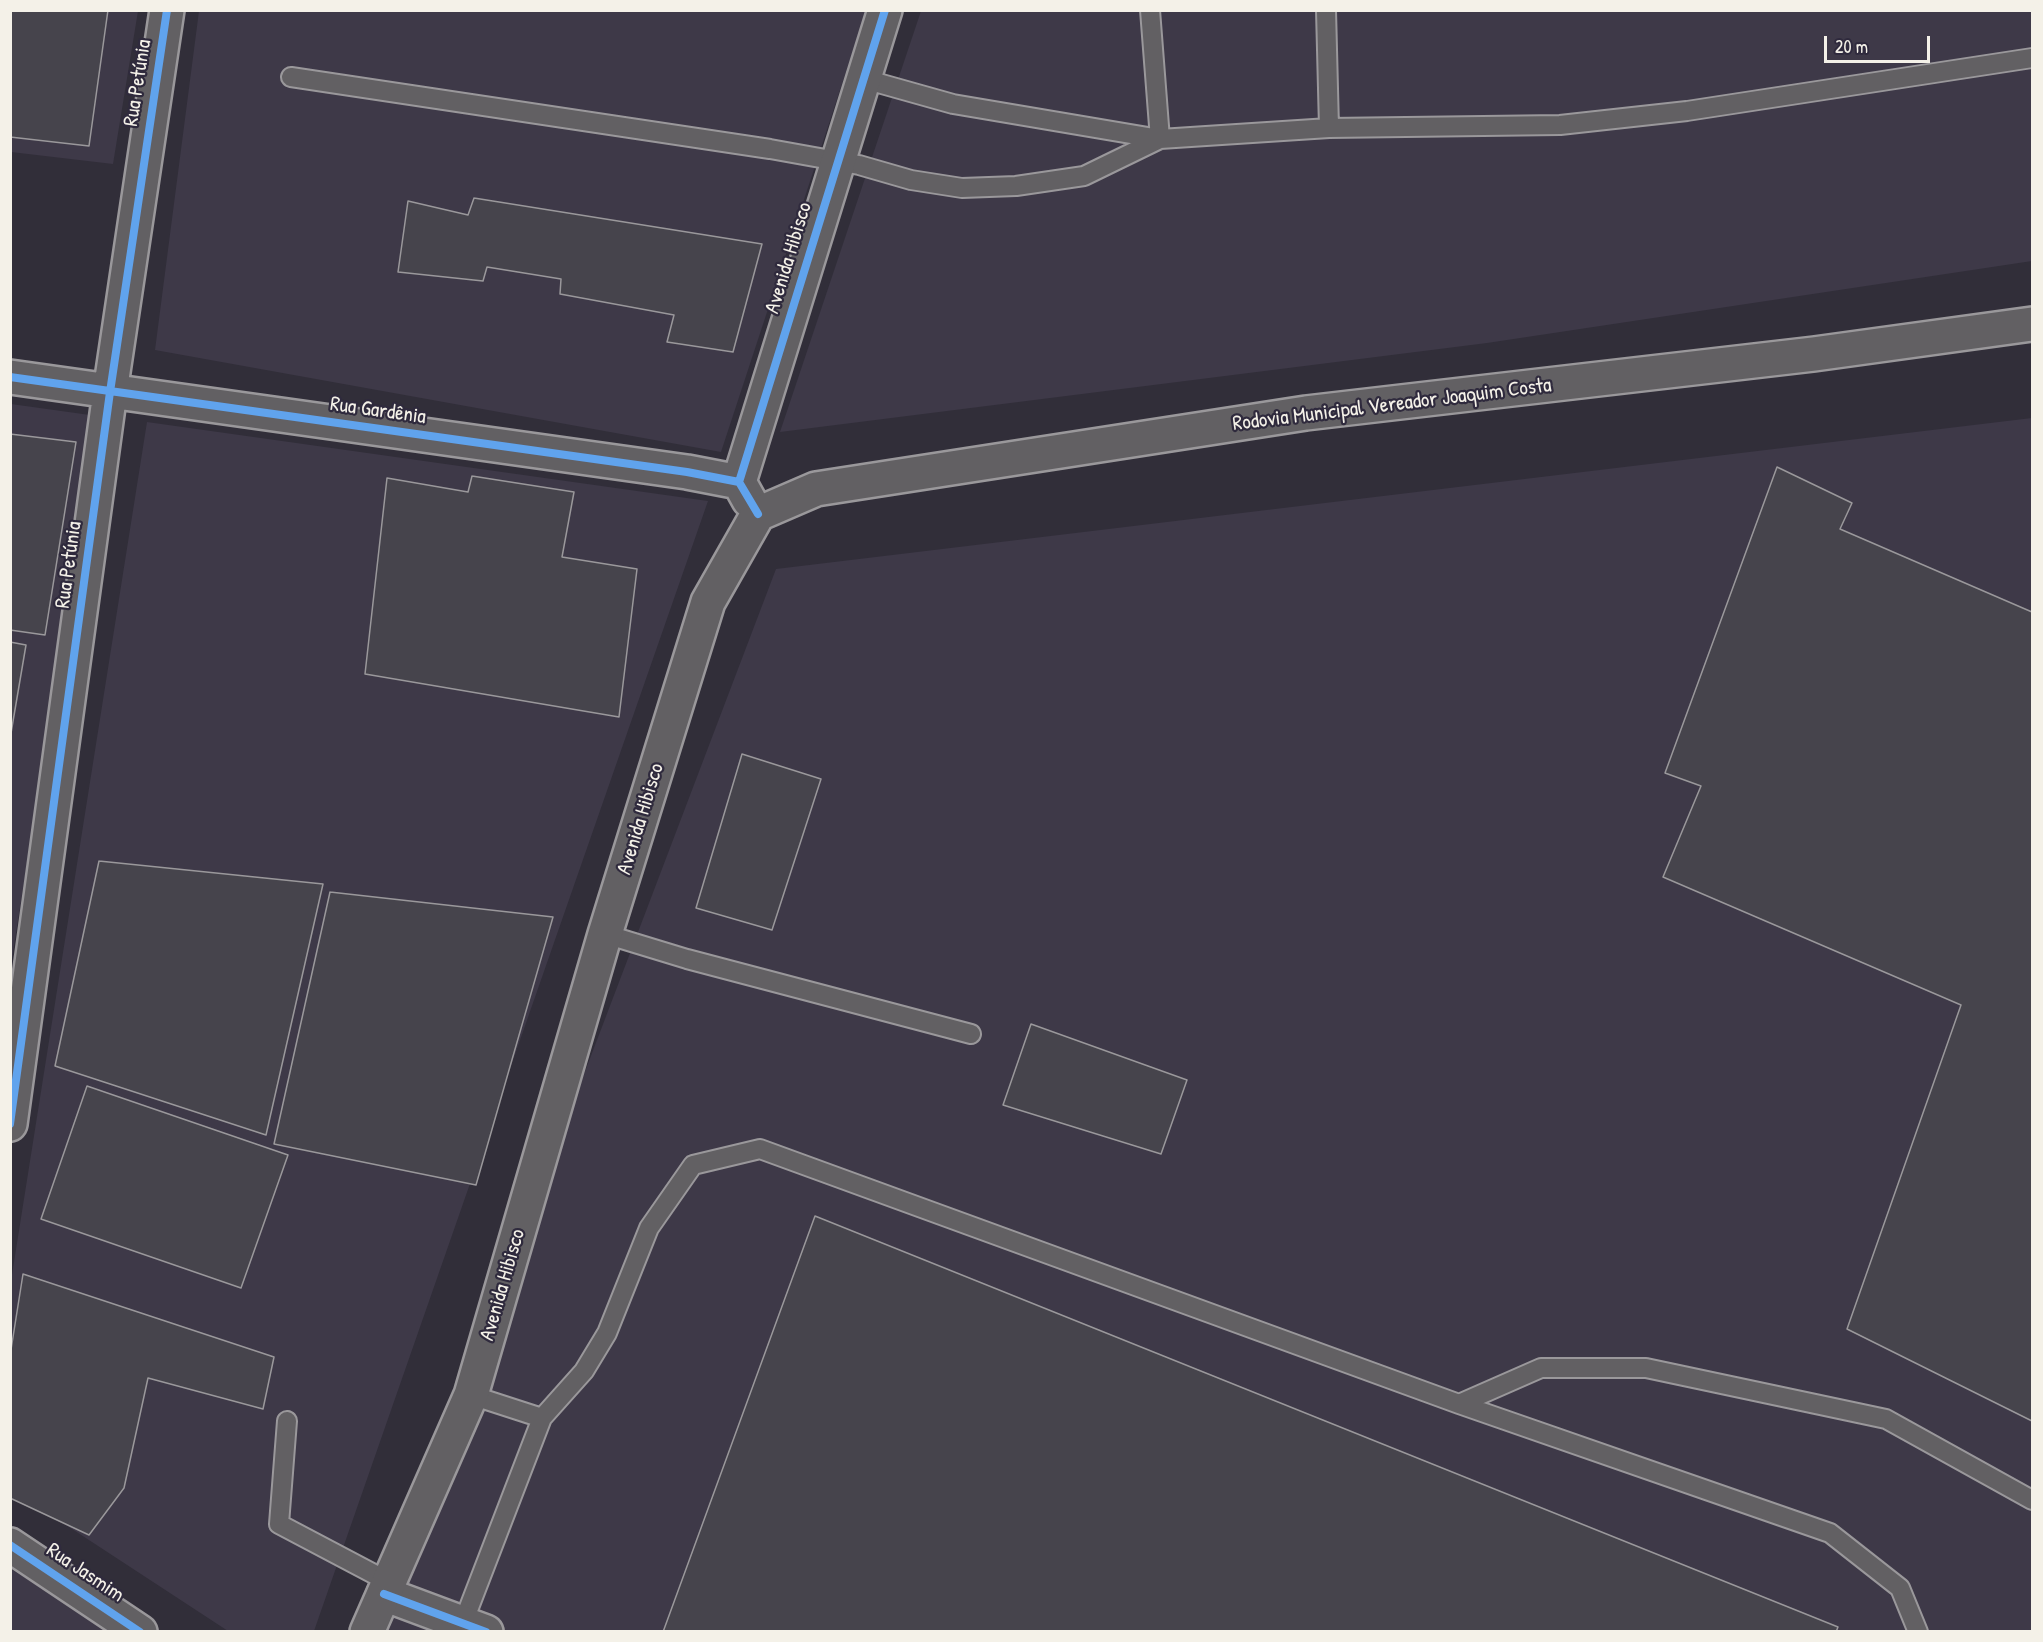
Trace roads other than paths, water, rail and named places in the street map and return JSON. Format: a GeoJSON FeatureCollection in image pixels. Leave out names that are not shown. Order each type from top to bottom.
{"type":"FeatureCollection","features":[{"type":"Feature","properties":{"kind":"street","name":"Rua Petúnia"},"geometry":{"type":"LineString","coordinates":[[10,1124],[110,392],[167,10]]}},
{"type":"Feature","properties":{"kind":"street","name":"Avenida Hibisco"},"geometry":{"type":"LineString","coordinates":[[740,482],[885,10]]}},
{"type":"Feature","properties":{"kind":"street","name":"Rodovia Municipal Vereador Joaquim Costa"},"geometry":{"type":"LineString","coordinates":[[758,514],[816,489],[1306,413],[1814,354],[2032,324]]}},
{"type":"Feature","properties":{"kind":"street","name":"Rua Gardênia"},"geometry":{"type":"LineString","coordinates":[[10,377],[687,472],[740,482]]}},
{"type":"Feature","properties":{"kind":"street"},"geometry":{"type":"LineString","coordinates":[[740,482],[758,514]]}},
{"type":"Feature","properties":{"kind":"street","name":"Avenida Hibisco"},"geometry":{"type":"LineString","coordinates":[[367,1632],[471,1395],[605,934],[708,602],[758,514]]}},
{"type":"Feature","properties":{"kind":"street","name":"Rua Jasmim"},"geometry":{"type":"LineString","coordinates":[[10,1545],[140,1632]]}},
{"type":"Feature","properties":{"kind":"street"},"geometry":{"type":"LineString","coordinates":[[387,1588],[474,1627]]}},
{"type":"Feature","properties":{"kind":"lane"},"geometry":{"type":"LineString","coordinates":[[1150,10],[1160,139]]}},
{"type":"Feature","properties":{"kind":"lane"},"geometry":{"type":"LineString","coordinates":[[1326,10],[1329,128]]}},
{"type":"Feature","properties":{"kind":"lane"},"geometry":{"type":"LineString","coordinates":[[864,79],[953,105],[1160,139],[1329,128],[1560,125],[1687,111],[2032,58]]}},
{"type":"Feature","properties":{"kind":"lane"},"geometry":{"type":"LineString","coordinates":[[291,77],[770,149],[859,165],[911,180],[962,188],[1016,186],[1084,176],[1160,139]]}},
{"type":"Feature","properties":{"kind":"lane"},"geometry":{"type":"LineString","coordinates":[[605,934],[687,959],[971,1034]]}},
{"type":"Feature","properties":{"kind":"lane"},"geometry":{"type":"LineString","coordinates":[[474,1627],[542,1418],[584,1371],[607,1334],[649,1228],[693,1166],[760,1149],[1459,1404],[1830,1533],[1900,1588],[1918,1632]]}},
{"type":"Feature","properties":{"kind":"lane"},"geometry":{"type":"LineString","coordinates":[[1459,1404],[1541,1368],[1646,1368],[1886,1419],[2032,1500]]}},
{"type":"Feature","properties":{"kind":"lane"},"geometry":{"type":"LineString","coordinates":[[471,1395],[542,1418]]}},
{"type":"Feature","properties":{"kind":"lane"},"geometry":{"type":"LineString","coordinates":[[288,1421],[279,1524],[387,1588]]}}]}
